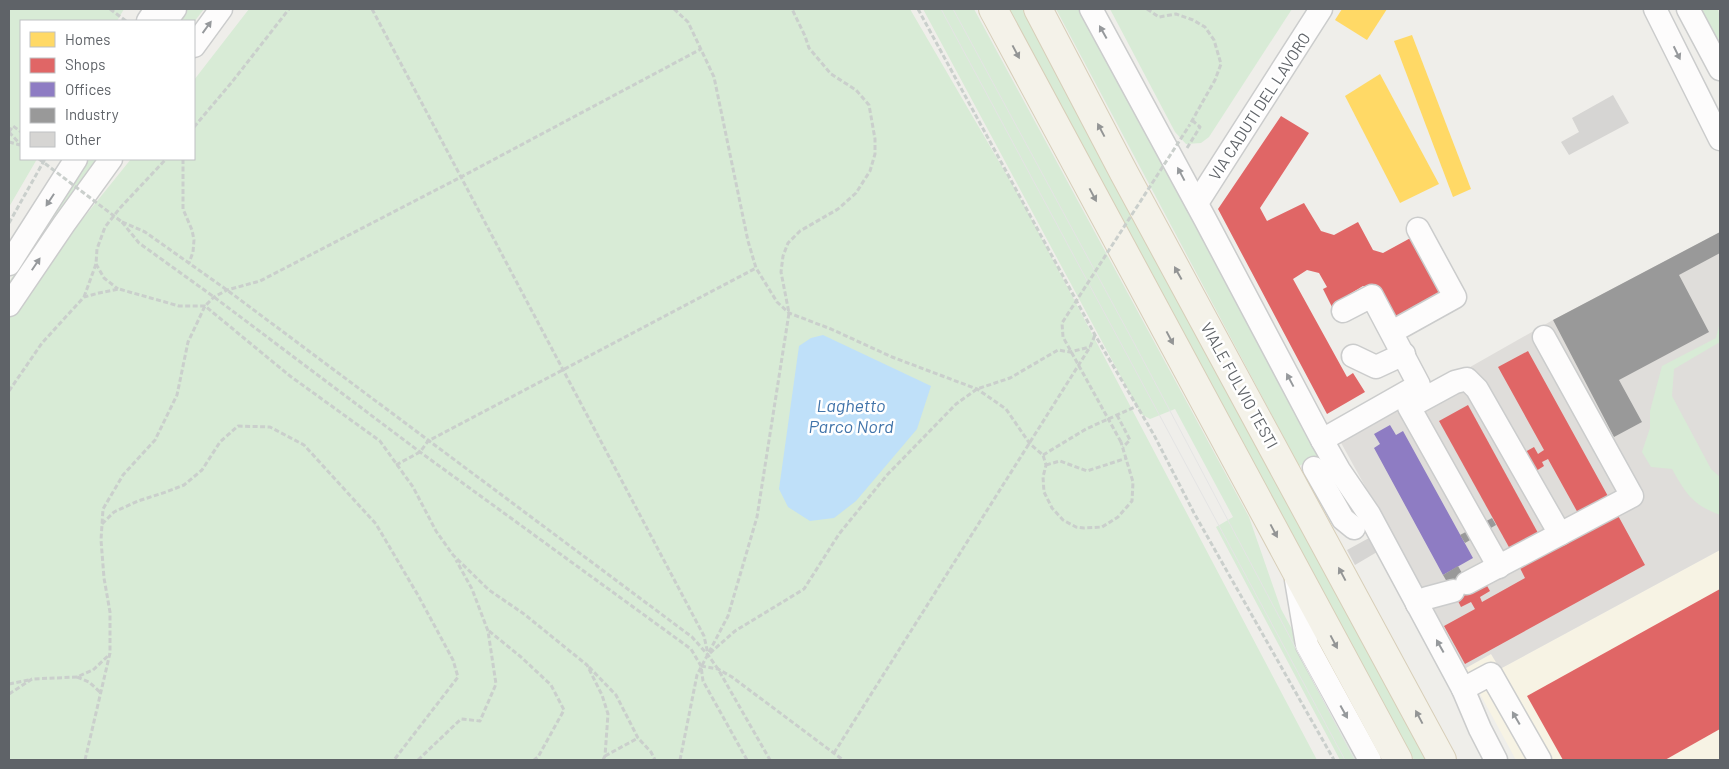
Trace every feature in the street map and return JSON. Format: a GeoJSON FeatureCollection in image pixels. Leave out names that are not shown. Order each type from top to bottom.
{"type":"FeatureCollection","features":[{"type":"Feature","properties":{"kind":"main road"},"geometry":{"type":"LineString","coordinates":[[993,9],[1398,760]]}},
{"type":"Feature","properties":{"kind":"main road","name":"VIALE FULVIO TESTI"},"geometry":{"type":"LineString","coordinates":[[1038,9],[1124,173],[1442,760]]}},
{"type":"Feature","properties":{"kind":"street"},"geometry":{"type":"LineString","coordinates":[[149,20],[156,9]]}},
{"type":"Feature","properties":{"kind":"street"},"geometry":{"type":"LineString","coordinates":[[167,20],[175,9]]}},
{"type":"Feature","properties":{"kind":"street"},"geometry":{"type":"LineString","coordinates":[[195,45],[221,9]]}},
{"type":"Feature","properties":{"kind":"street"},"geometry":{"type":"LineString","coordinates":[[1091,9],[1177,165],[1322,440],[1369,514],[1463,689],[1480,730],[1496,760]]}},
{"type":"Feature","properties":{"kind":"street","name":"VIA CADUTI DEL LAVORO"},"geometry":{"type":"LineString","coordinates":[[1197,203],[1321,9]]}},
{"type":"Feature","properties":{"kind":"street"},"geometry":{"type":"LineString","coordinates":[[1655,9],[1720,139]]}},
{"type":"Feature","properties":{"kind":"street"},"geometry":{"type":"LineString","coordinates":[[1688,9],[1720,69]]}},
{"type":"Feature","properties":{"kind":"street"},"geometry":{"type":"LineString","coordinates":[[12,249],[75,160]]}},
{"type":"Feature","properties":{"kind":"street"},"geometry":{"type":"LineString","coordinates":[[9,305],[110,160]]}},
{"type":"Feature","properties":{"kind":"street"},"geometry":{"type":"LineString","coordinates":[[1392,332],[1454,297],[1418,228]]}},
{"type":"Feature","properties":{"kind":"street"},"geometry":{"type":"LineString","coordinates":[[1322,440],[1420,385],[1372,296],[1342,311]]}},
{"type":"Feature","properties":{"kind":"street"},"geometry":{"type":"LineString","coordinates":[[1417,604],[1427,598],[1460,587],[1632,496],[1544,338]]}},
{"type":"Feature","properties":{"kind":"street"},"geometry":{"type":"LineString","coordinates":[[1353,356],[1376,367],[1404,354]]}},
{"type":"Feature","properties":{"kind":"street"},"geometry":{"type":"LineString","coordinates":[[1499,567],[1409,408],[1455,382],[1467,379],[1477,389],[1560,534]]}},
{"type":"Feature","properties":{"kind":"street"},"geometry":{"type":"LineString","coordinates":[[1314,468],[1343,519],[1354,528]]}},
{"type":"Feature","properties":{"kind":"street"},"geometry":{"type":"LineString","coordinates":[[1331,499],[1351,487]]}},
{"type":"Feature","properties":{"kind":"street"},"geometry":{"type":"LineString","coordinates":[[1294,569],[1307,645],[1370,760]]}},
{"type":"Feature","properties":{"kind":"street"},"geometry":{"type":"LineString","coordinates":[[1463,689],[1491,674],[1540,760]]}},
{"type":"Feature","properties":{"kind":"path"},"geometry":{"type":"LineString","coordinates":[[110,9],[125,20]]}},
{"type":"Feature","properties":{"kind":"path"},"geometry":{"type":"LineString","coordinates":[[195,125],[232,82],[289,9]]}},
{"type":"Feature","properties":{"kind":"path"},"geometry":{"type":"LineString","coordinates":[[372,9],[704,636],[708,655]]}},
{"type":"Feature","properties":{"kind":"path"},"geometry":{"type":"LineString","coordinates":[[674,9],[688,22],[714,77],[748,241],[756,268],[777,302],[789,313],[831,329],[892,357],[977,389],[1006,409],[1030,444],[1043,455],[1046,465],[1043,477],[1044,492],[1057,515],[1068,524],[1076,527],[1094,528],[1102,527],[1118,517],[1132,501],[1134,482],[1122,444],[1063,337],[1062,323],[1190,126],[1215,80],[1221,64],[1214,40],[1205,27],[1176,14],[1159,17],[1146,9]]}},
{"type":"Feature","properties":{"kind":"path"},"geometry":{"type":"LineString","coordinates":[[680,760],[697,675],[728,616],[757,517],[789,313],[781,272],[783,256],[788,243],[800,231],[838,209],[856,193],[870,171],[875,154],[875,139],[869,105],[856,90],[831,74],[809,48],[792,9]]}},
{"type":"Feature","properties":{"kind":"path"},"geometry":{"type":"LineString","coordinates":[[918,9],[1207,536],[1334,760]]}},
{"type":"Feature","properties":{"kind":"path"},"geometry":{"type":"LineString","coordinates":[[85,760],[110,654],[110,612],[104,578],[101,540],[103,509],[123,475],[155,440],[177,395],[188,342],[205,306],[214,296],[260,280],[461,177],[700,49]]}},
{"type":"Feature","properties":{"kind":"path"},"geometry":{"type":"LineString","coordinates":[[1177,165],[1200,127],[1192,121]]}},
{"type":"Feature","properties":{"kind":"path"},"geometry":{"type":"LineString","coordinates":[[20,131],[13,126],[9,132],[20,144]]}},
{"type":"Feature","properties":{"kind":"path"},"geometry":{"type":"LineString","coordinates":[[40,160],[122,222],[139,242],[214,296],[420,452],[691,649],[701,666],[703,681],[747,760]]}},
{"type":"Feature","properties":{"kind":"path"},"geometry":{"type":"LineString","coordinates":[[9,223],[44,160]]}},
{"type":"Feature","properties":{"kind":"path"},"geometry":{"type":"LineString","coordinates":[[9,390],[42,343],[84,297],[96,264],[97,249],[105,227],[120,208],[165,160]]}},
{"type":"Feature","properties":{"kind":"path"},"geometry":{"type":"LineString","coordinates":[[183,160],[183,209],[194,240],[193,252],[189,263]]}},
{"type":"Feature","properties":{"kind":"path"},"geometry":{"type":"LineString","coordinates":[[122,222],[145,232],[227,290],[692,637],[718,669],[770,760]]}},
{"type":"Feature","properties":{"kind":"path"},"geometry":{"type":"LineString","coordinates":[[96,264],[104,278],[119,289],[179,306],[205,306],[290,376],[380,441],[413,487],[436,530],[472,589],[488,631],[496,684],[480,721],[461,719],[418,760]]}},
{"type":"Feature","properties":{"kind":"path"},"geometry":{"type":"LineString","coordinates":[[396,464],[420,452],[428,441],[756,268]]}},
{"type":"Feature","properties":{"kind":"path"},"geometry":{"type":"LineString","coordinates":[[84,297],[99,292],[119,289]]}},
{"type":"Feature","properties":{"kind":"path"},"geometry":{"type":"LineString","coordinates":[[834,753],[1030,444],[1096,335]]}},
{"type":"Feature","properties":{"kind":"path"},"geometry":{"type":"LineString","coordinates":[[708,655],[735,631],[804,589],[839,534],[887,475],[956,404],[977,389],[1010,378],[1058,350],[1070,352],[1090,346]]}},
{"type":"Feature","properties":{"kind":"path"},"geometry":{"type":"LineString","coordinates":[[1043,455],[1086,429],[1137,406]]}},
{"type":"Feature","properties":{"kind":"path"},"geometry":{"type":"LineString","coordinates":[[1116,415],[1130,440],[1122,444]]}},
{"type":"Feature","properties":{"kind":"path"},"geometry":{"type":"LineString","coordinates":[[102,525],[114,512],[138,501],[184,485],[202,470],[220,442],[238,426],[270,427],[304,445],[376,524],[453,660],[458,677],[394,760]]}},
{"type":"Feature","properties":{"kind":"path"},"geometry":{"type":"LineString","coordinates":[[1046,465],[1060,461],[1087,471],[1127,458]]}},
{"type":"Feature","properties":{"kind":"path"},"geometry":{"type":"LineString","coordinates":[[453,555],[489,590],[524,614],[587,665],[616,694],[638,738],[651,752],[655,760]]}},
{"type":"Feature","properties":{"kind":"path"},"geometry":{"type":"LineString","coordinates":[[488,631],[521,656],[551,685],[564,710],[538,757],[534,760]]}},
{"type":"Feature","properties":{"kind":"path"},"geometry":{"type":"LineString","coordinates":[[9,684],[32,679],[77,677],[93,670],[110,654]]}},
{"type":"Feature","properties":{"kind":"path"},"geometry":{"type":"LineString","coordinates":[[587,665],[602,695],[608,714],[604,758]]}},
{"type":"Feature","properties":{"kind":"path"},"geometry":{"type":"LineString","coordinates":[[701,666],[718,669],[746,687],[842,760]]}},
{"type":"Feature","properties":{"kind":"path"},"geometry":{"type":"LineString","coordinates":[[77,677],[89,682],[101,693]]}},
{"type":"Feature","properties":{"kind":"path"},"geometry":{"type":"LineString","coordinates":[[9,694],[32,679]]}},
{"type":"Feature","properties":{"kind":"path"},"geometry":{"type":"LineString","coordinates":[[604,758],[638,738]]}},
{"type":"Feature","properties":{"kind":"shaded area"},"geometry":{"type":"Polygon","coordinates":[[[1720,232],[1720,550],[1500,669],[1491,654],[1466,668],[1340,441],[1553,320],[1720,232]]]}},
{"type":"Feature","properties":{"kind":"shaded area"},"geometry":{"type":"Polygon","coordinates":[[[1720,550],[1720,760],[1516,760],[1466,668],[1491,654],[1500,669],[1720,550]]]}},
{"type":"Feature","properties":{"kind":"green space"},"geometry":{"type":"Polygon","coordinates":[[[9,9],[124,9],[118,20],[20,20],[20,160],[36,160],[9,207],[9,9]]]}},
{"type":"Feature","properties":{"kind":"green space"},"geometry":{"type":"Polygon","coordinates":[[[187,9],[204,9],[195,21],[179,20],[187,9]]]}},
{"type":"Feature","properties":{"kind":"green space"},"geometry":{"type":"Polygon","coordinates":[[[249,9],[910,9],[1022,201],[1317,760],[9,760],[9,316],[44,267],[130,160],[195,160],[195,79],[249,9]]]}},
{"type":"Feature","properties":{"kind":"green space"},"geometry":{"type":"Polygon","coordinates":[[[923,9],[974,9],[1249,517],[1281,609],[1363,760],[1340,760],[1216,527],[1233,517],[1175,409],[1150,419],[1141,414],[923,9]]]}},
{"type":"Feature","properties":{"kind":"green space"},"geometry":{"type":"Polygon","coordinates":[[[1009,9],[1023,9],[1428,760],[1414,760],[1009,9]]]}},
{"type":"Feature","properties":{"kind":"green space"},"geometry":{"type":"Polygon","coordinates":[[[1056,9],[1082,9],[1322,454],[1299,466],[1056,9]]]}},
{"type":"Feature","properties":{"kind":"green space"},"geometry":{"type":"Polygon","coordinates":[[[1110,9],[1292,9],[1209,137],[1201,143],[1186,144],[1175,132],[1110,9]]]}},
{"type":"Feature","properties":{"kind":"green space"},"geometry":{"type":"Polygon","coordinates":[[[1701,9],[1718,9],[1720,18],[1720,46],[1701,9]]]}},
{"type":"Feature","properties":{"kind":"green space"},"geometry":{"type":"Polygon","coordinates":[[[88,160],[102,160],[9,294],[9,282],[88,160]]]}},
{"type":"Feature","properties":{"kind":"green space"},"geometry":{"type":"Polygon","coordinates":[[[1720,322],[1720,342],[1674,369],[1672,396],[1711,469],[1720,477],[1720,515],[1703,507],[1691,498],[1672,469],[1651,467],[1642,452],[1650,428],[1650,411],[1662,366],[1716,338],[1720,322]]]}},
{"type":"Feature","properties":{"kind":"water","name":"Laghetto Parco Nord"},"geometry":{"type":"Polygon","coordinates":[[[823,335],[931,386],[917,429],[856,501],[834,518],[810,521],[788,507],[779,489],[799,346],[811,338],[823,335]]]}},
{"type":"Feature","properties":{"kind":"building: Homes"},"geometry":{"type":"Polygon","coordinates":[[[1342,9],[1387,9],[1367,40],[1335,20],[1342,9]]]}},
{"type":"Feature","properties":{"kind":"building: Homes"},"geometry":{"type":"Polygon","coordinates":[[[1412,35],[1471,189],[1453,197],[1394,41],[1412,35]]]}},
{"type":"Feature","properties":{"kind":"building: Homes"},"geometry":{"type":"Polygon","coordinates":[[[1380,74],[1439,184],[1400,203],[1345,96],[1380,74]]]}},
{"type":"Feature","properties":{"kind":"building: Shops"},"geometry":{"type":"Polygon","coordinates":[[[1281,116],[1309,133],[1260,208],[1267,221],[1304,203],[1321,231],[1334,235],[1358,222],[1373,250],[1383,253],[1416,235],[1447,294],[1391,324],[1373,291],[1363,286],[1348,295],[1350,298],[1332,307],[1323,289],[1327,287],[1319,273],[1307,270],[1293,279],[1347,377],[1353,373],[1365,392],[1327,414],[1218,209],[1281,116]]]}},
{"type":"Feature","properties":{"kind":"building: Shops"},"geometry":{"type":"Polygon","coordinates":[[[1528,351],[1609,498],[1579,515],[1548,459],[1542,462],[1544,466],[1536,471],[1525,452],[1534,447],[1538,454],[1544,450],[1498,367],[1528,351]]]}},
{"type":"Feature","properties":{"kind":"building: Shops"},"geometry":{"type":"Polygon","coordinates":[[[1468,405],[1538,533],[1510,549],[1439,421],[1468,405]]]}},
{"type":"Feature","properties":{"kind":"building: Shops"},"geometry":{"type":"Polygon","coordinates":[[[1615,510],[1645,565],[1465,664],[1444,626],[1475,609],[1471,602],[1461,607],[1457,599],[1486,584],[1490,591],[1480,597],[1482,602],[1525,578],[1518,564],[1615,510]]]}},
{"type":"Feature","properties":{"kind":"building: Shops"},"geometry":{"type":"Polygon","coordinates":[[[1720,589],[1720,729],[1665,760],[1563,760],[1527,696],[1720,589]]]}},
{"type":"Feature","properties":{"kind":"building: Offices"},"geometry":{"type":"Polygon","coordinates":[[[1390,425],[1396,435],[1403,431],[1473,558],[1443,575],[1374,448],[1380,444],[1374,434],[1390,425]]]}},
{"type":"Feature","properties":{"kind":"building: Industry"},"geometry":{"type":"Polygon","coordinates":[[[1720,232],[1720,253],[1679,275],[1709,332],[1619,380],[1642,422],[1614,437],[1553,320],[1720,232]]]}},
{"type":"Feature","properties":{"kind":"building: Industry"},"geometry":{"type":"Polygon","coordinates":[[[1492,518],[1496,525],[1465,543],[1460,535],[1492,518]]]}},
{"type":"Feature","properties":{"kind":"building: Industry"},"geometry":{"type":"Polygon","coordinates":[[[1458,566],[1472,591],[1457,599],[1443,575],[1458,566]]]}},
{"type":"Feature","properties":{"kind":"building: Other"},"geometry":{"type":"Polygon","coordinates":[[[1613,95],[1629,123],[1569,155],[1561,142],[1579,132],[1572,118],[1613,95]]]}},
{"type":"Feature","properties":{"kind":"building: Other"},"geometry":{"type":"Polygon","coordinates":[[[1369,538],[1377,552],[1355,565],[1347,550],[1369,538]]]}},
{"type":"Feature","properties":{"kind":"tram line"},"geometry":{"type":"LineString","coordinates":[[941,9],[1345,760]]}},
{"type":"Feature","properties":{"kind":"tram line"},"geometry":{"type":"LineString","coordinates":[[953,9],[1133,341],[1355,760]]}}]}
